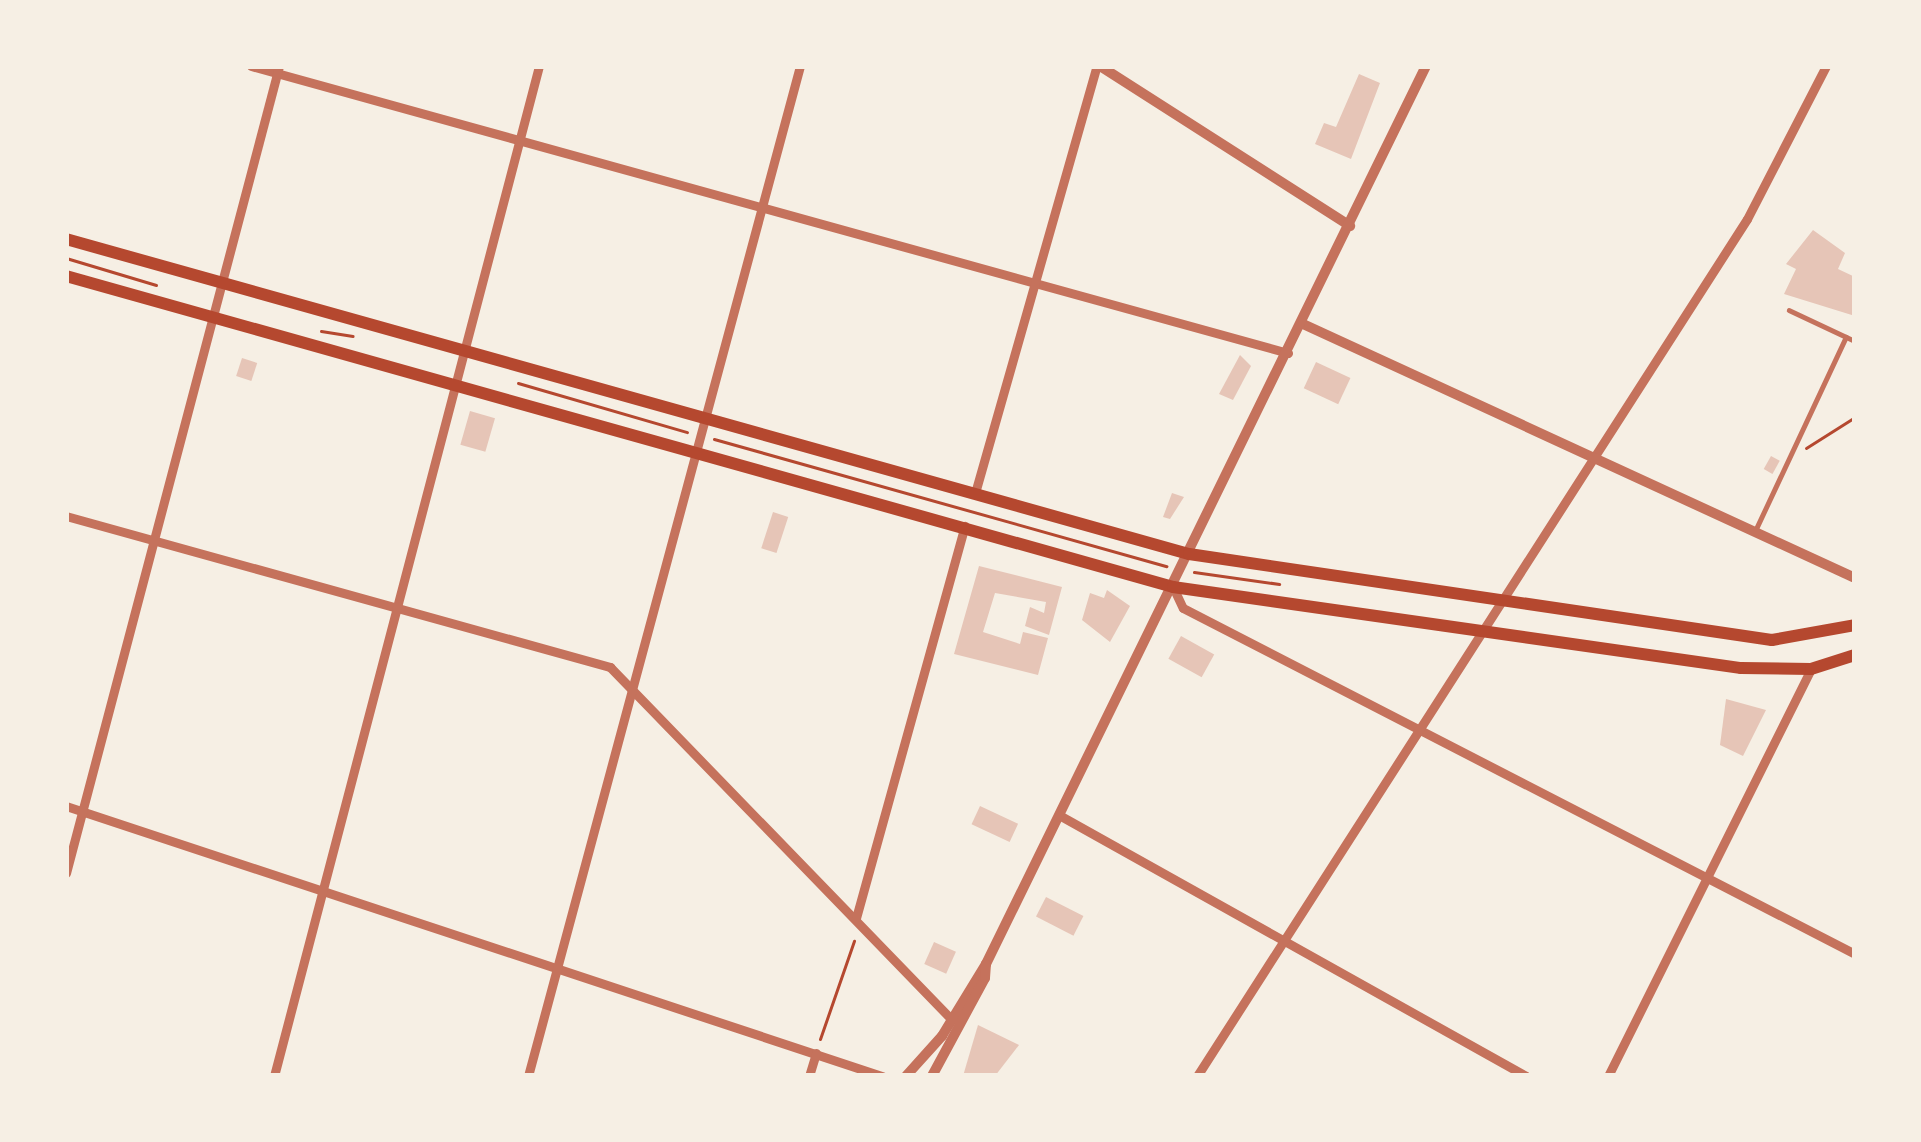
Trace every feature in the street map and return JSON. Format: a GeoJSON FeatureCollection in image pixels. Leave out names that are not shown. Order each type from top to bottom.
{"type":"FeatureCollection","features":[{"type":"Feature","properties":{"kind":"main road"},"geometry":{"type":"LineString","coordinates":[[66,239],[1189,554],[1772,640],[1855,625]]}},
{"type":"Feature","properties":{"kind":"main road"},"geometry":{"type":"LineString","coordinates":[[66,276],[1173,587],[1666,659],[1811,669],[1855,655]]}},
{"type":"Feature","properties":{"kind":"street"},"geometry":{"type":"LineString","coordinates":[[250,66],[278,69],[760,209],[1288,353]]}},
{"type":"Feature","properties":{"kind":"street"},"geometry":{"type":"LineString","coordinates":[[274,1076],[539,66]]}},
{"type":"Feature","properties":{"kind":"street"},"geometry":{"type":"LineString","coordinates":[[528,1076],[800,66]]}},
{"type":"Feature","properties":{"kind":"street"},"geometry":{"type":"LineString","coordinates":[[975,494],[1099,66],[1350,226]]}},
{"type":"Feature","properties":{"kind":"street"},"geometry":{"type":"LineString","coordinates":[[906,1076],[986,964],[1426,66]]}},
{"type":"Feature","properties":{"kind":"street"},"geometry":{"type":"LineString","coordinates":[[1197,1076],[1747,219],[1826,66]]}},
{"type":"Feature","properties":{"kind":"street"},"geometry":{"type":"LineString","coordinates":[[66,873],[278,69]]}},
{"type":"Feature","properties":{"kind":"street"},"geometry":{"type":"LineString","coordinates":[[1303,324],[1855,578]]}},
{"type":"Feature","properties":{"kind":"street"},"geometry":{"type":"LineString","coordinates":[[66,516],[610,667],[951,1019]]}},
{"type":"Feature","properties":{"kind":"street"},"geometry":{"type":"LineString","coordinates":[[856,918],[965,526]]}},
{"type":"Feature","properties":{"kind":"street"},"geometry":{"type":"LineString","coordinates":[[1173,587],[1183,608],[1421,724],[1855,954]]}},
{"type":"Feature","properties":{"kind":"street"},"geometry":{"type":"LineString","coordinates":[[1608,1076],[1811,669]]}},
{"type":"Feature","properties":{"kind":"street"},"geometry":{"type":"LineString","coordinates":[[66,806],[882,1076]]}},
{"type":"Feature","properties":{"kind":"street"},"geometry":{"type":"LineString","coordinates":[[1059,815],[1278,944],[1526,1076]]}},
{"type":"Feature","properties":{"kind":"street"},"geometry":{"type":"LineString","coordinates":[[932,1076],[986,979],[986,964]]}},
{"type":"Feature","properties":{"kind":"street"},"geometry":{"type":"LineString","coordinates":[[808,1076],[816,1053]]}},
{"type":"Feature","properties":{"kind":"lane"},"geometry":{"type":"LineString","coordinates":[[1789,310],[1855,341]]}},
{"type":"Feature","properties":{"kind":"lane"},"geometry":{"type":"LineString","coordinates":[[1756,531],[1846,337]]}},
{"type":"Feature","properties":{"kind":"path"},"geometry":{"type":"LineString","coordinates":[[1790,459],[1855,417]]}},
{"type":"Feature","properties":{"kind":"path"},"geometry":{"type":"LineString","coordinates":[[965,526],[975,494]]}},
{"type":"Feature","properties":{"kind":"path"},"geometry":{"type":"LineString","coordinates":[[816,1053],[856,918]]}},
{"type":"Feature","properties":{"kind":"building"},"geometry":{"type":"Polygon","coordinates":[[[1359,74],[1380,83],[1351,159],[1315,144],[1324,123],[1336,127],[1359,74]]]}},
{"type":"Feature","properties":{"kind":"building"},"geometry":{"type":"Polygon","coordinates":[[[1813,230],[1845,253],[1838,269],[1855,277],[1855,316],[1784,294],[1796,269],[1786,264],[1813,230]]]}},
{"type":"Feature","properties":{"kind":"building"},"geometry":{"type":"Polygon","coordinates":[[[1240,355],[1251,366],[1233,400],[1219,394],[1240,355]]]}},
{"type":"Feature","properties":{"kind":"building"},"geometry":{"type":"Polygon","coordinates":[[[242,358],[257,363],[251,381],[236,376],[242,358]]]}},
{"type":"Feature","properties":{"kind":"building"},"geometry":{"type":"Polygon","coordinates":[[[1316,362],[1350,378],[1338,404],[1304,388],[1316,362]]]}},
{"type":"Feature","properties":{"kind":"building"},"geometry":{"type":"Polygon","coordinates":[[[470,411],[495,418],[485,452],[460,445],[470,411]]]}},
{"type":"Feature","properties":{"kind":"building"},"geometry":{"type":"Polygon","coordinates":[[[1771,456],[1780,461],[1772,474],[1764,469],[1771,456]]]}},
{"type":"Feature","properties":{"kind":"building"},"geometry":{"type":"Polygon","coordinates":[[[1172,493],[1184,497],[1170,519],[1163,517],[1172,493]]]}},
{"type":"Feature","properties":{"kind":"building"},"geometry":{"type":"Polygon","coordinates":[[[773,512],[788,517],[776,553],[761,548],[773,512]]]}},
{"type":"Feature","properties":{"kind":"building"},"geometry":{"type":"Polygon","coordinates":[[[979,566],[1062,587],[1049,635],[1025,626],[1030,607],[1044,613],[1046,602],[995,593],[983,632],[1020,644],[1023,632],[1048,638],[1038,675],[954,654],[979,566]]]}},
{"type":"Feature","properties":{"kind":"building"},"geometry":{"type":"Polygon","coordinates":[[[1107,590],[1130,606],[1110,642],[1082,620],[1090,593],[1104,598],[1107,590]]]}},
{"type":"Feature","properties":{"kind":"building"},"geometry":{"type":"Polygon","coordinates":[[[1181,636],[1214,654],[1202,677],[1168,659],[1181,636]]]}},
{"type":"Feature","properties":{"kind":"building"},"geometry":{"type":"Polygon","coordinates":[[[1726,699],[1766,710],[1743,756],[1720,745],[1726,699]]]}},
{"type":"Feature","properties":{"kind":"building"},"geometry":{"type":"Polygon","coordinates":[[[980,806],[1018,824],[1010,842],[972,824],[980,806]]]}},
{"type":"Feature","properties":{"kind":"building"},"geometry":{"type":"Polygon","coordinates":[[[1046,897],[1083,916],[1073,936],[1036,917],[1046,897]]]}},
{"type":"Feature","properties":{"kind":"building"},"geometry":{"type":"Polygon","coordinates":[[[934,942],[956,952],[946,974],[924,964],[934,942]]]}},
{"type":"Feature","properties":{"kind":"building"},"geometry":{"type":"Polygon","coordinates":[[[978,1025],[1019,1045],[995,1076],[963,1076],[978,1025]]]}}]}
